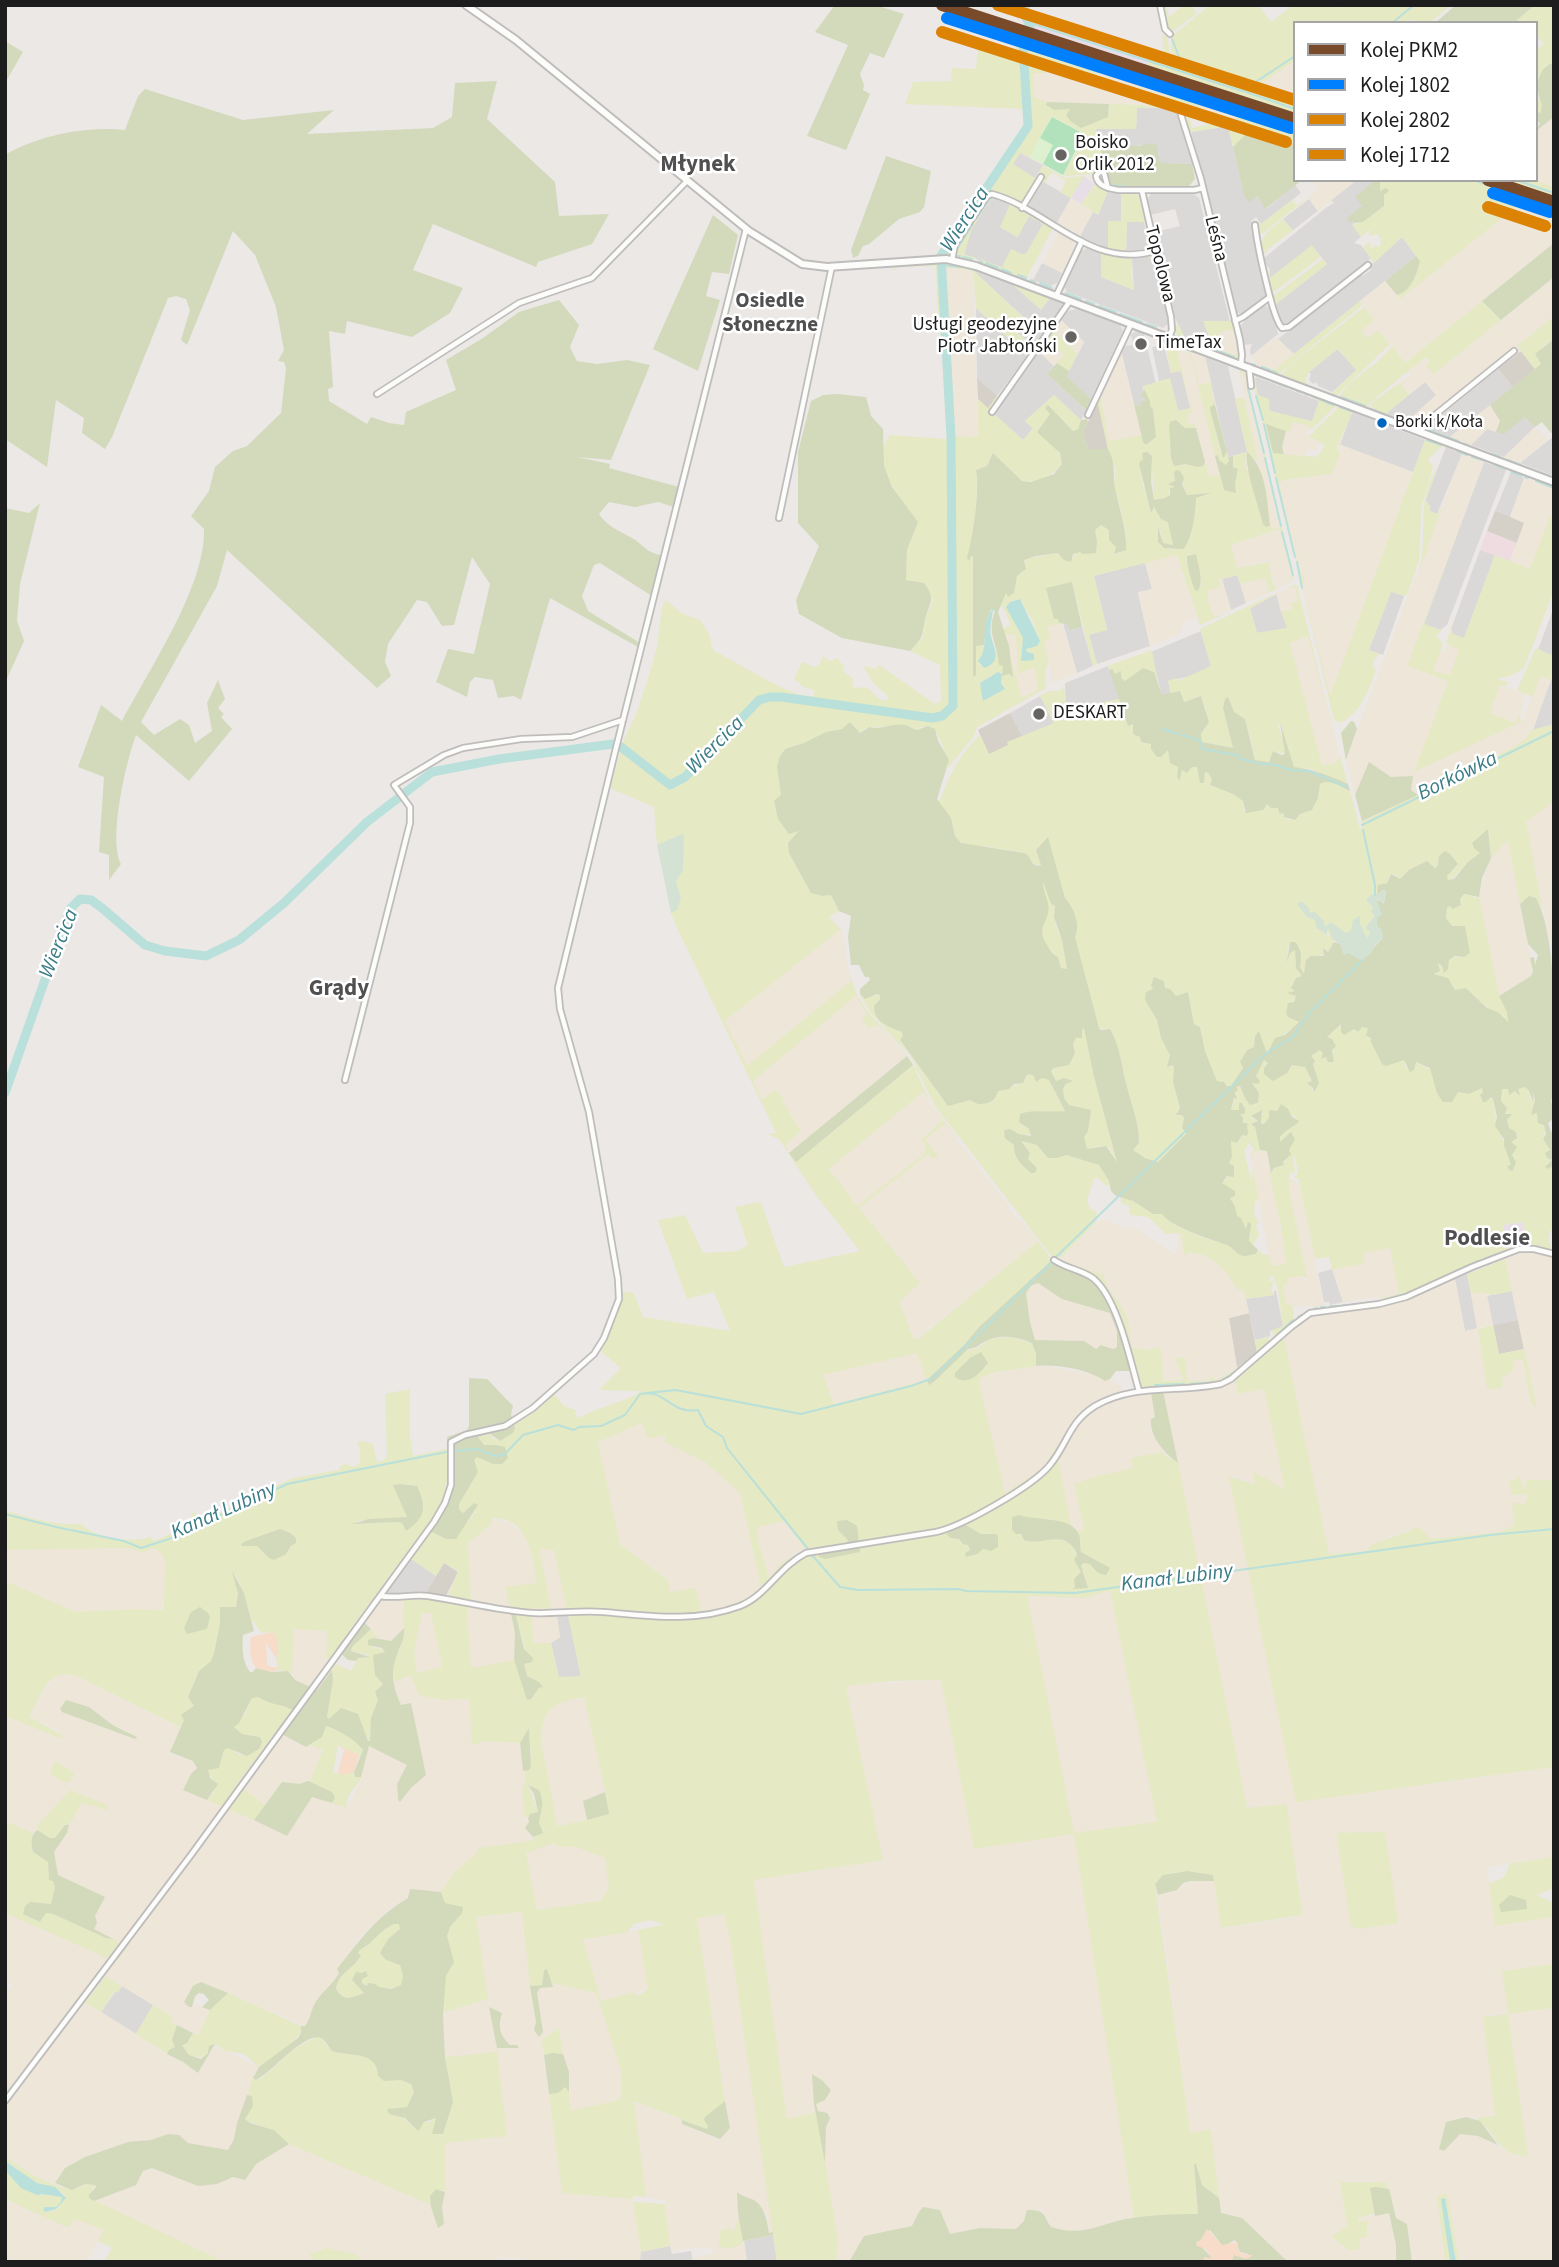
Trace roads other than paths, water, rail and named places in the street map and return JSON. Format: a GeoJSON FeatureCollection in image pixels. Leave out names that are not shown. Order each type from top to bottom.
{"type":"FeatureCollection","features":[{"type":"Feature","properties":{"kind":"street"},"geometry":{"type":"LineString","coordinates":[[466,5],[516,40],[746,229],[802,264],[832,266],[935,259],[987,269],[1554,482]]}},
{"type":"Feature","properties":{"kind":"street"},"geometry":{"type":"LineString","coordinates":[[1160,5],[1165,29],[1170,34]]}},
{"type":"Feature","properties":{"kind":"street","name":"Leśna"},"geometry":{"type":"LineString","coordinates":[[1181,115],[1203,188],[1242,349],[1241,364]]}},
{"type":"Feature","properties":{"kind":"street"},"geometry":{"type":"LineString","coordinates":[[1021,208],[1041,177]]}},
{"type":"Feature","properties":{"kind":"street"},"geometry":{"type":"LineString","coordinates":[[377,394],[519,303],[592,278],[687,181]]}},
{"type":"Feature","properties":{"kind":"street"},"geometry":{"type":"LineString","coordinates":[[1108,188],[1142,191],[1203,188]]}},
{"type":"Feature","properties":{"kind":"street","name":"Topolowa"},"geometry":{"type":"LineString","coordinates":[[1142,191],[1172,319],[1170,337]]}},
{"type":"Feature","properties":{"kind":"street"},"geometry":{"type":"LineString","coordinates":[[949,260],[954,245],[991,194],[1000,196],[1105,252],[1143,254],[1155,251]]}},
{"type":"Feature","properties":{"kind":"street"},"geometry":{"type":"LineString","coordinates":[[1255,225],[1270,297],[1281,328],[1289,327],[1367,265]]}},
{"type":"Feature","properties":{"kind":"street"},"geometry":{"type":"LineString","coordinates":[[5,2101],[191,1856],[445,1503],[451,1485],[451,1442],[465,1435],[505,1426],[533,1408],[594,1353],[604,1338],[619,1299],[618,1279],[592,1131],[560,1009],[558,988],[746,229]]}},
{"type":"Feature","properties":{"kind":"street"},"geometry":{"type":"LineString","coordinates":[[1057,294],[1082,241]]}},
{"type":"Feature","properties":{"kind":"street"},"geometry":{"type":"LineString","coordinates":[[779,519],[832,266]]}},
{"type":"Feature","properties":{"kind":"street"},"geometry":{"type":"LineString","coordinates":[[1235,321],[1270,297]]}},
{"type":"Feature","properties":{"kind":"street"},"geometry":{"type":"LineString","coordinates":[[992,412],[1071,300]]}},
{"type":"Feature","properties":{"kind":"street"},"geometry":{"type":"LineString","coordinates":[[1088,415],[1131,323]]}},
{"type":"Feature","properties":{"kind":"street"},"geometry":{"type":"LineString","coordinates":[[1420,432],[1430,419],[1514,351]]}},
{"type":"Feature","properties":{"kind":"street"},"geometry":{"type":"LineString","coordinates":[[1249,367],[1251,386]]}},
{"type":"Feature","properties":{"kind":"street"},"geometry":{"type":"LineString","coordinates":[[345,1080],[410,823],[408,803],[394,785],[419,768],[463,748],[491,742],[572,737],[623,720]]}},
{"type":"Feature","properties":{"kind":"street"},"geometry":{"type":"LineString","coordinates":[[380,1595],[392,1598],[426,1596],[530,1612],[601,1612],[667,1618],[715,1613],[752,1601],[791,1560],[806,1553],[955,1526],[1040,1476],[1052,1463],[1074,1423],[1086,1412],[1111,1398],[1139,1391],[1223,1384],[1300,1319],[1317,1311],[1372,1305],[1406,1297],[1519,1249],[1534,1249],[1554,1254]]}},
{"type":"Feature","properties":{"kind":"street"},"geometry":{"type":"LineString","coordinates":[[1054,1260],[1088,1275],[1105,1292],[1115,1314],[1139,1391]]}},
{"type":"Feature","properties":{"kind":"water"},"geometry":{"type":"Polygon","coordinates":[[[1020,599],[1040,641],[1037,646],[1026,649],[1034,654],[1034,660],[1021,661],[1023,638],[1006,607],[1010,602],[1020,599]]]}},
{"type":"Feature","properties":{"kind":"water"},"geometry":{"type":"Polygon","coordinates":[[[993,608],[991,632],[995,658],[994,662],[984,668],[978,661],[984,649],[986,622],[993,608]]]}},
{"type":"Feature","properties":{"kind":"water"},"geometry":{"type":"Polygon","coordinates":[[[998,672],[1002,674],[1001,683],[1005,689],[983,701],[980,683],[998,672]]]}},
{"type":"Feature","properties":{"kind":"water"},"geometry":{"type":"Polygon","coordinates":[[[5,2161],[37,2183],[55,2187],[66,2198],[56,2209],[46,2212],[43,2210],[45,2207],[56,2207],[62,2197],[37,2195],[21,2188],[5,2170],[5,2161]]]}},
{"type":"Feature","properties":{"kind":"water"},"geometry":{"type":"Polygon","coordinates":[[[1445,2198],[1456,2262],[1451,2262],[1449,2254],[1441,2199],[1445,2198]]]}},
{"type":"Feature","properties":{"kind":"waterway"},"geometry":{"type":"LineString","coordinates":[[1025,5],[1024,13],[1030,26]]}},
{"type":"Feature","properties":{"kind":"waterway"},"geometry":{"type":"LineString","coordinates":[[1394,21],[1414,5]]}},
{"type":"Feature","properties":{"kind":"waterway"},"geometry":{"type":"LineString","coordinates":[[1030,23],[1242,91],[1293,57]]}},
{"type":"Feature","properties":{"kind":"waterway","name":"Wiercica"},"geometry":{"type":"LineString","coordinates":[[5,1093],[70,909],[80,899],[91,900],[145,945],[165,951],[206,956],[239,940],[284,903],[367,822],[432,772],[499,759],[613,744],[621,747],[670,785],[685,777],[759,700],[781,697],[932,718],[942,716],[953,706],[951,437],[941,256],[1028,126],[1023,46],[1025,38]]}},
{"type":"Feature","properties":{"kind":"waterway"},"geometry":{"type":"LineString","coordinates":[[1172,39],[1180,59],[1207,73]]}},
{"type":"Feature","properties":{"kind":"waterway"},"geometry":{"type":"LineString","coordinates":[[1024,40],[1173,88]]}},
{"type":"Feature","properties":{"kind":"waterway"},"geometry":{"type":"LineString","coordinates":[[1184,91],[1293,123]]}},
{"type":"Feature","properties":{"kind":"waterway"},"geometry":{"type":"LineString","coordinates":[[1243,91],[1293,108]]}},
{"type":"Feature","properties":{"kind":"waterway"},"geometry":{"type":"LineString","coordinates":[[1479,182],[1554,206]]}},
{"type":"Feature","properties":{"kind":"waterway"},"geometry":{"type":"LineString","coordinates":[[1522,182],[1554,193]]}},
{"type":"Feature","properties":{"kind":"waterway"},"geometry":{"type":"LineString","coordinates":[[1111,185],[1135,188]]}},
{"type":"Feature","properties":{"kind":"waterway"},"geometry":{"type":"LineString","coordinates":[[1144,187],[1190,187]]}},
{"type":"Feature","properties":{"kind":"waterway"},"geometry":{"type":"LineString","coordinates":[[976,219],[993,197]]}},
{"type":"Feature","properties":{"kind":"waterway"},"geometry":{"type":"LineString","coordinates":[[957,249],[973,224]]}},
{"type":"Feature","properties":{"kind":"waterway","name":"Wiercica"},"geometry":{"type":"LineString","coordinates":[[942,252],[947,253]]}},
{"type":"Feature","properties":{"kind":"waterway"},"geometry":{"type":"LineString","coordinates":[[963,257],[972,259]]}},
{"type":"Feature","properties":{"kind":"waterway"},"geometry":{"type":"LineString","coordinates":[[986,263],[998,268]]}},
{"type":"Feature","properties":{"kind":"waterway"},"geometry":{"type":"LineString","coordinates":[[941,265],[960,267]]}},
{"type":"Feature","properties":{"kind":"waterway"},"geometry":{"type":"LineString","coordinates":[[965,267],[990,275]]}},
{"type":"Feature","properties":{"kind":"waterway"},"geometry":{"type":"LineString","coordinates":[[1002,269],[1011,273]]}},
{"type":"Feature","properties":{"kind":"waterway"},"geometry":{"type":"LineString","coordinates":[[1018,275],[1026,278]]}},
{"type":"Feature","properties":{"kind":"waterway"},"geometry":{"type":"LineString","coordinates":[[1031,280],[1035,282]]}},
{"type":"Feature","properties":{"kind":"waterway"},"geometry":{"type":"LineString","coordinates":[[1040,283],[1052,288]]}},
{"type":"Feature","properties":{"kind":"waterway"},"geometry":{"type":"LineString","coordinates":[[1066,293],[1081,299]]}},
{"type":"Feature","properties":{"kind":"waterway"},"geometry":{"type":"LineString","coordinates":[[1086,301],[1094,304]]}},
{"type":"Feature","properties":{"kind":"waterway"},"geometry":{"type":"LineString","coordinates":[[1073,306],[1084,310]]}},
{"type":"Feature","properties":{"kind":"waterway"},"geometry":{"type":"LineString","coordinates":[[1099,306],[1116,312]]}},
{"type":"Feature","properties":{"kind":"waterway"},"geometry":{"type":"LineString","coordinates":[[1089,312],[1106,319]]}},
{"type":"Feature","properties":{"kind":"waterway"},"geometry":{"type":"LineString","coordinates":[[1120,314],[1142,322]]}},
{"type":"Feature","properties":{"kind":"waterway"},"geometry":{"type":"LineString","coordinates":[[1116,322],[1125,326]]}},
{"type":"Feature","properties":{"kind":"waterway"},"geometry":{"type":"LineString","coordinates":[[1146,324],[1156,327]]}},
{"type":"Feature","properties":{"kind":"waterway"},"geometry":{"type":"LineString","coordinates":[[1135,330],[1144,333]]}},
{"type":"Feature","properties":{"kind":"waterway"},"geometry":{"type":"LineString","coordinates":[[1149,335],[1159,338]]}},
{"type":"Feature","properties":{"kind":"waterway"},"geometry":{"type":"LineString","coordinates":[[1179,336],[1234,357]]}},
{"type":"Feature","properties":{"kind":"waterway"},"geometry":{"type":"LineString","coordinates":[[1169,342],[1181,347]]}},
{"type":"Feature","properties":{"kind":"waterway"},"geometry":{"type":"LineString","coordinates":[[1186,349],[1201,354]]}},
{"type":"Feature","properties":{"kind":"waterway"},"geometry":{"type":"LineString","coordinates":[[1222,362],[1229,365]]}},
{"type":"Feature","properties":{"kind":"waterway"},"geometry":{"type":"LineString","coordinates":[[1262,367],[1270,370]]}},
{"type":"Feature","properties":{"kind":"waterway"},"geometry":{"type":"LineString","coordinates":[[1272,371],[1277,373]]}},
{"type":"Feature","properties":{"kind":"waterway"},"geometry":{"type":"LineString","coordinates":[[1256,375],[1267,379]]}},
{"type":"Feature","properties":{"kind":"waterway"},"geometry":{"type":"LineString","coordinates":[[1272,381],[1287,387]]}},
{"type":"Feature","properties":{"kind":"waterway"},"geometry":{"type":"LineString","coordinates":[[1248,388],[1264,453]]}},
{"type":"Feature","properties":{"kind":"waterway"},"geometry":{"type":"LineString","coordinates":[[1256,396],[1263,420]]}},
{"type":"Feature","properties":{"kind":"waterway"},"geometry":{"type":"LineString","coordinates":[[1312,396],[1333,405]]}},
{"type":"Feature","properties":{"kind":"waterway"},"geometry":{"type":"LineString","coordinates":[[1341,397],[1365,406]]}},
{"type":"Feature","properties":{"kind":"waterway"},"geometry":{"type":"LineString","coordinates":[[1340,407],[1351,411]]}},
{"type":"Feature","properties":{"kind":"waterway"},"geometry":{"type":"LineString","coordinates":[[1371,409],[1395,418]]}},
{"type":"Feature","properties":{"kind":"waterway"},"geometry":{"type":"LineString","coordinates":[[1404,421],[1415,426]]}},
{"type":"Feature","properties":{"kind":"waterway"},"geometry":{"type":"LineString","coordinates":[[1264,424],[1275,473]]}},
{"type":"Feature","properties":{"kind":"waterway"},"geometry":{"type":"LineString","coordinates":[[1426,429],[1458,441]]}},
{"type":"Feature","properties":{"kind":"waterway"},"geometry":{"type":"LineString","coordinates":[[1427,440],[1441,445]]}},
{"type":"Feature","properties":{"kind":"waterway"},"geometry":{"type":"LineString","coordinates":[[1465,444],[1469,446]]}},
{"type":"Feature","properties":{"kind":"waterway"},"geometry":{"type":"LineString","coordinates":[[1457,451],[1467,455]]}},
{"type":"Feature","properties":{"kind":"waterway"},"geometry":{"type":"LineString","coordinates":[[1492,454],[1500,457]]}},
{"type":"Feature","properties":{"kind":"waterway"},"geometry":{"type":"LineString","coordinates":[[1472,457],[1486,461]]}},
{"type":"Feature","properties":{"kind":"waterway"},"geometry":{"type":"LineString","coordinates":[[1265,458],[1281,526]]}},
{"type":"Feature","properties":{"kind":"waterway"},"geometry":{"type":"LineString","coordinates":[[1508,460],[1521,465]]}},
{"type":"Feature","properties":{"kind":"waterway"},"geometry":{"type":"LineString","coordinates":[[1493,464],[1505,469]]}},
{"type":"Feature","properties":{"kind":"waterway"},"geometry":{"type":"LineString","coordinates":[[1526,468],[1533,470]]}},
{"type":"Feature","properties":{"kind":"waterway"},"geometry":{"type":"LineString","coordinates":[[1511,472],[1522,476]]}},
{"type":"Feature","properties":{"kind":"waterway"},"geometry":{"type":"LineString","coordinates":[[1541,473],[1549,476]]}},
{"type":"Feature","properties":{"kind":"waterway"},"geometry":{"type":"LineString","coordinates":[[1276,478],[1295,557]]}},
{"type":"Feature","properties":{"kind":"waterway"},"geometry":{"type":"LineString","coordinates":[[1536,481],[1554,488]]}},
{"type":"Feature","properties":{"kind":"waterway"},"geometry":{"type":"LineString","coordinates":[[1282,532],[1293,575]]}},
{"type":"Feature","properties":{"kind":"waterway"},"geometry":{"type":"LineString","coordinates":[[1297,562],[1302,588]]}},
{"type":"Feature","properties":{"kind":"waterway","name":"Borkówka"},"geometry":{"type":"LineString","coordinates":[[1162,729],[1179,734]]}},
{"type":"Feature","properties":{"kind":"waterway","name":"Borkówka"},"geometry":{"type":"LineString","coordinates":[[1362,825],[1554,731]]}},
{"type":"Feature","properties":{"kind":"waterway","name":"Borkówka"},"geometry":{"type":"LineString","coordinates":[[1183,735],[1192,738]]}},
{"type":"Feature","properties":{"kind":"waterway","name":"Borkówka"},"geometry":{"type":"LineString","coordinates":[[1194,739],[1200,741],[1202,749],[1291,770],[1309,771],[1347,787]]}},
{"type":"Feature","properties":{"kind":"waterway"},"geometry":{"type":"LineString","coordinates":[[1363,830],[1375,895]]}},
{"type":"Feature","properties":{"kind":"waterway"},"geometry":{"type":"LineString","coordinates":[[1055,1258],[1265,1054],[1293,1037],[1309,1013],[1362,960]]}},
{"type":"Feature","properties":{"kind":"waterway"},"geometry":{"type":"LineString","coordinates":[[1484,1259],[1497,1254]]}},
{"type":"Feature","properties":{"kind":"waterway"},"geometry":{"type":"LineString","coordinates":[[1465,1267],[1478,1261]]}},
{"type":"Feature","properties":{"kind":"waterway"},"geometry":{"type":"LineString","coordinates":[[647,1393],[676,1390],[801,1414],[911,1386],[933,1378],[1052,1262]]}},
{"type":"Feature","properties":{"kind":"waterway"},"geometry":{"type":"LineString","coordinates":[[1442,1278],[1460,1269]]}},
{"type":"Feature","properties":{"kind":"waterway"},"geometry":{"type":"LineString","coordinates":[[1380,1301],[1412,1292]]}},
{"type":"Feature","properties":{"kind":"waterway"},"geometry":{"type":"LineString","coordinates":[[1350,1305],[1372,1302]]}},
{"type":"Feature","properties":{"kind":"waterway"},"geometry":{"type":"LineString","coordinates":[[1341,1306],[1345,1305]]}},
{"type":"Feature","properties":{"kind":"waterway"},"geometry":{"type":"LineString","coordinates":[[1330,1306],[1338,1306]]}},
{"type":"Feature","properties":{"kind":"waterway"},"geometry":{"type":"LineString","coordinates":[[1298,1317],[1317,1308]]}},
{"type":"Feature","properties":{"kind":"waterway"},"geometry":{"type":"LineString","coordinates":[[1276,1336],[1293,1320]]}},
{"type":"Feature","properties":{"kind":"waterway"},"geometry":{"type":"LineString","coordinates":[[1250,1359],[1269,1342]]}},
{"type":"Feature","properties":{"kind":"waterway"},"geometry":{"type":"LineString","coordinates":[[1239,1369],[1246,1363]]}},
{"type":"Feature","properties":{"kind":"waterway"},"geometry":{"type":"LineString","coordinates":[[1190,1384],[1219,1382],[1235,1372]]}},
{"type":"Feature","properties":{"kind":"waterway"},"geometry":{"type":"LineString","coordinates":[[1155,1385],[1184,1384]]}},
{"type":"Feature","properties":{"kind":"waterway","name":"Kanał Lubiny"},"geometry":{"type":"LineString","coordinates":[[453,1451],[476,1449],[496,1456],[504,1455],[523,1435],[558,1425],[574,1430],[579,1427],[601,1426],[625,1415],[640,1394],[649,1393],[681,1409],[698,1410],[706,1426],[723,1437],[727,1448],[808,1549]]}},
{"type":"Feature","properties":{"kind":"waterway","name":"Kanał Lubiny"},"geometry":{"type":"LineString","coordinates":[[5,1514],[124,1541],[141,1548],[169,1539],[287,1484],[446,1452]]}},
{"type":"Feature","properties":{"kind":"waterway","name":"Kanał Lubiny"},"geometry":{"type":"LineString","coordinates":[[812,1555],[840,1587],[858,1590],[959,1589],[1075,1593],[1490,1535],[1554,1529]]}},
{"type":"Feature","properties":{"kind":"rail line","name":"PKM2"},"geometry":{"type":"LineString","coordinates":[[942,5],[1293,118]]}},
{"type":"Feature","properties":{"kind":"rail line","name":"2802"},"geometry":{"type":"LineString","coordinates":[[998,5],[1293,99]]}},
{"type":"Feature","properties":{"kind":"rail line","name":"1802"},"geometry":{"type":"LineString","coordinates":[[947,18],[1291,128]]}},
{"type":"Feature","properties":{"kind":"rail line","name":"1712"},"geometry":{"type":"LineString","coordinates":[[942,32],[1286,142]]}},
{"type":"Feature","properties":{"kind":"rail line","name":"PKM2"},"geometry":{"type":"LineString","coordinates":[[1494,182],[1554,202]]}},
{"type":"Feature","properties":{"kind":"rail line","name":"1802"},"geometry":{"type":"LineString","coordinates":[[1493,193],[1550,212]]}},
{"type":"Feature","properties":{"kind":"rail line","name":"1712"},"geometry":{"type":"LineString","coordinates":[[1488,207],[1545,226]]}},
{"type":"Feature","properties":{"kind":"place","name":"Boisko Orlik 2012"},"geometry":{"type":"Point","coordinates":[1061,155]}},
{"type":"Feature","properties":{"kind":"place","name":"Usługi geodezyjne Piotr Jabłoński"},"geometry":{"type":"Point","coordinates":[1071,337]}},
{"type":"Feature","properties":{"kind":"place","name":"TimeTax"},"geometry":{"type":"Point","coordinates":[1141,344]}},
{"type":"Feature","properties":{"kind":"place","name":"Borki k/Koła"},"geometry":{"type":"Point","coordinates":[1382,423]}},
{"type":"Feature","properties":{"kind":"place","name":"DESKART"},"geometry":{"type":"Point","coordinates":[1039,714]}},
{"type":"Feature","properties":{"kind":"district","name":"Młynek"},"geometry":{"type":"Point","coordinates":[698,166]}},
{"type":"Feature","properties":{"kind":"district","name":"Osiedle Słoneczne"},"geometry":{"type":"Point","coordinates":[770,314]}},
{"type":"Feature","properties":{"kind":"district","name":"Grądy"},"geometry":{"type":"Point","coordinates":[339,990]}},
{"type":"Feature","properties":{"kind":"district","name":"Podlesie"},"geometry":{"type":"Point","coordinates":[1487,1240]}}]}
